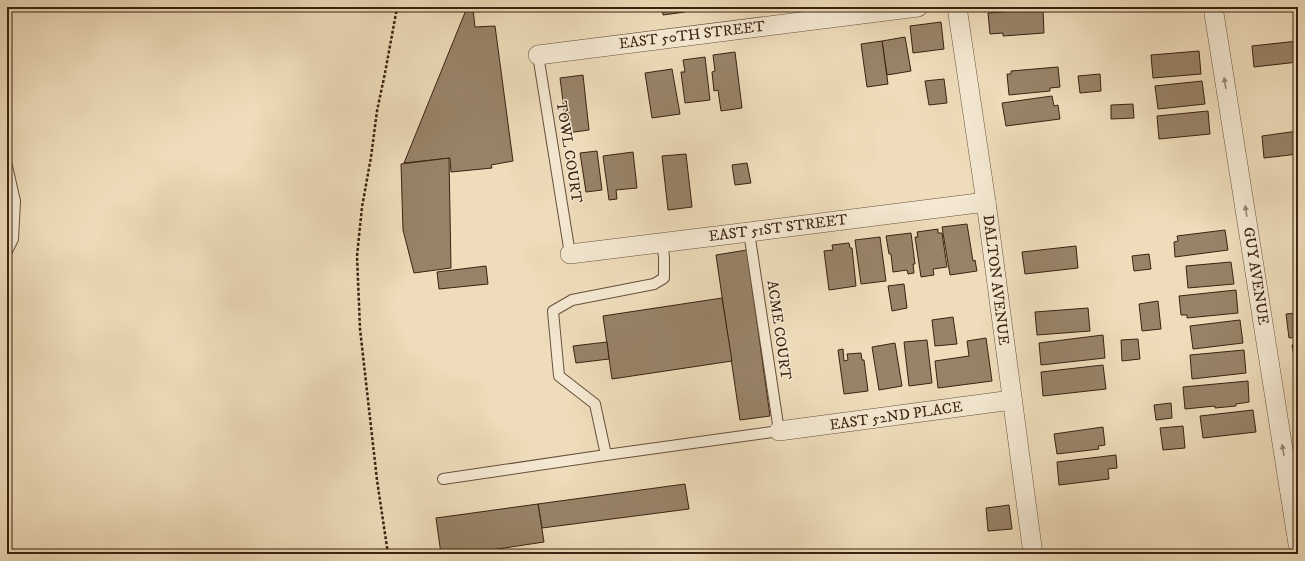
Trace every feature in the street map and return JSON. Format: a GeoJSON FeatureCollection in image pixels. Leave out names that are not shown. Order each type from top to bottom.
{"type":"FeatureCollection","features":[{"type":"Feature","properties":{"kind":"street","name":"EAST 50TH STREET"},"geometry":{"type":"LineString","coordinates":[[538,55],[918,7]]}},
{"type":"Feature","properties":{"kind":"street","name":"DALTON AVENUE"},"geometry":{"type":"LineString","coordinates":[[957,7],[986,202],[1033,554]]}},
{"type":"Feature","properties":{"kind":"street","name":"GUY AVENUE"},"geometry":{"type":"LineString","coordinates":[[1213,7],[1298,544]]}},
{"type":"Feature","properties":{"kind":"street","name":"EAST 51ST STREET"},"geometry":{"type":"LineString","coordinates":[[570,254],[986,202]]}},
{"type":"Feature","properties":{"kind":"street","name":"EAST 52ND PLACE"},"geometry":{"type":"LineString","coordinates":[[779,431],[1012,400]]}},
{"type":"Feature","properties":{"kind":"lane","name":"TOWL COURT"},"geometry":{"type":"LineString","coordinates":[[538,55],[570,254]]}},
{"type":"Feature","properties":{"kind":"lane"},"geometry":{"type":"LineString","coordinates":[[7,166],[15,201],[13,239],[7,251]]}},
{"type":"Feature","properties":{"kind":"lane","name":"ACME COURT"},"geometry":{"type":"LineString","coordinates":[[750,232],[779,431]]}},
{"type":"Feature","properties":{"kind":"lane"},"geometry":{"type":"LineString","coordinates":[[606,455],[595,404],[559,376],[553,311],[572,300],[654,284],[664,278],[662,243]]}},
{"type":"Feature","properties":{"kind":"lane"},"geometry":{"type":"LineString","coordinates":[[443,479],[779,431]]}},
{"type":"Feature","properties":{"kind":"path"},"geometry":{"type":"LineString","coordinates":[[388,554],[377,480],[360,329],[356,256],[377,111],[396,13],[399,7]]}},
{"type":"Feature","properties":{"kind":"building"},"geometry":{"type":"Polygon","coordinates":[[[662,7],[685,7],[685,12],[663,15],[662,7]]]}},
{"type":"Feature","properties":{"kind":"building"},"geometry":{"type":"Polygon","coordinates":[[[473,9],[475,27],[495,26],[513,161],[491,165],[492,168],[451,172],[450,158],[404,163],[466,10],[473,9]]]}},
{"type":"Feature","properties":{"kind":"building"},"geometry":{"type":"Polygon","coordinates":[[[1043,9],[1044,33],[1003,36],[1003,33],[990,34],[988,13],[1043,9]]]}},
{"type":"Feature","properties":{"kind":"building"},"geometry":{"type":"Polygon","coordinates":[[[941,22],[944,49],[913,53],[910,26],[941,22]]]}},
{"type":"Feature","properties":{"kind":"building"},"geometry":{"type":"Polygon","coordinates":[[[905,37],[911,71],[887,75],[882,41],[905,37]]]}},
{"type":"Feature","properties":{"kind":"building"},"geometry":{"type":"Polygon","coordinates":[[[882,41],[888,84],[867,87],[861,44],[882,41]]]}},
{"type":"Feature","properties":{"kind":"building"},"geometry":{"type":"Polygon","coordinates":[[[1298,41],[1298,62],[1254,67],[1252,46],[1298,41]]]}},
{"type":"Feature","properties":{"kind":"building"},"geometry":{"type":"Polygon","coordinates":[[[1199,51],[1201,74],[1153,78],[1151,55],[1199,51]]]}},
{"type":"Feature","properties":{"kind":"building"},"geometry":{"type":"Polygon","coordinates":[[[735,52],[742,108],[721,111],[718,90],[714,91],[712,72],[715,71],[713,55],[735,52]]]}},
{"type":"Feature","properties":{"kind":"building"},"geometry":{"type":"Polygon","coordinates":[[[705,57],[710,100],[685,103],[681,72],[685,72],[683,60],[705,57]]]}},
{"type":"Feature","properties":{"kind":"building"},"geometry":{"type":"Polygon","coordinates":[[[1058,67],[1060,87],[1050,88],[1050,91],[1009,95],[1007,74],[1011,74],[1011,71],[1058,67]]]}},
{"type":"Feature","properties":{"kind":"building"},"geometry":{"type":"Polygon","coordinates":[[[672,69],[680,114],[652,118],[645,73],[672,69]]]}},
{"type":"Feature","properties":{"kind":"building"},"geometry":{"type":"Polygon","coordinates":[[[1100,74],[1101,91],[1080,93],[1078,76],[1100,74]]]}},
{"type":"Feature","properties":{"kind":"building"},"geometry":{"type":"Polygon","coordinates":[[[583,75],[589,130],[567,133],[560,78],[583,75]]]}},
{"type":"Feature","properties":{"kind":"building"},"geometry":{"type":"Polygon","coordinates":[[[944,79],[947,103],[929,105],[925,81],[944,79]]]}},
{"type":"Feature","properties":{"kind":"building"},"geometry":{"type":"Polygon","coordinates":[[[1202,81],[1205,104],[1158,109],[1155,86],[1202,81]]]}},
{"type":"Feature","properties":{"kind":"building"},"geometry":{"type":"Polygon","coordinates":[[[1052,96],[1054,106],[1058,105],[1060,119],[1006,126],[1002,103],[1052,96]]]}},
{"type":"Feature","properties":{"kind":"building"},"geometry":{"type":"Polygon","coordinates":[[[1133,104],[1134,118],[1111,119],[1111,105],[1133,104]]]}},
{"type":"Feature","properties":{"kind":"building"},"geometry":{"type":"Polygon","coordinates":[[[1208,111],[1210,134],[1159,139],[1157,116],[1208,111]]]}},
{"type":"Feature","properties":{"kind":"building"},"geometry":{"type":"Polygon","coordinates":[[[1298,131],[1298,154],[1264,158],[1262,136],[1298,131]]]}},
{"type":"Feature","properties":{"kind":"building"},"geometry":{"type":"Polygon","coordinates":[[[597,151],[602,190],[586,192],[580,153],[597,151]]]}},
{"type":"Feature","properties":{"kind":"building"},"geometry":{"type":"Polygon","coordinates":[[[633,152],[637,188],[616,190],[617,199],[609,200],[603,156],[633,152]]]}},
{"type":"Feature","properties":{"kind":"building"},"geometry":{"type":"Polygon","coordinates":[[[686,154],[692,207],[668,210],[662,156],[686,154]]]}},
{"type":"Feature","properties":{"kind":"building"},"geometry":{"type":"Polygon","coordinates":[[[449,158],[451,268],[414,273],[403,230],[401,164],[449,158]]]}},
{"type":"Feature","properties":{"kind":"building"},"geometry":{"type":"Polygon","coordinates":[[[747,163],[751,183],[735,185],[732,165],[747,163]]]}},
{"type":"Feature","properties":{"kind":"building"},"geometry":{"type":"Polygon","coordinates":[[[967,224],[973,261],[975,260],[977,271],[950,275],[942,227],[967,224]]]}},
{"type":"Feature","properties":{"kind":"building"},"geometry":{"type":"Polygon","coordinates":[[[938,229],[938,233],[942,233],[947,267],[933,269],[934,275],[921,277],[915,237],[918,237],[917,232],[938,229]]]}},
{"type":"Feature","properties":{"kind":"building"},"geometry":{"type":"Polygon","coordinates":[[[1225,230],[1228,250],[1175,257],[1174,242],[1178,241],[1177,236],[1225,230]]]}},
{"type":"Feature","properties":{"kind":"building"},"geometry":{"type":"Polygon","coordinates":[[[911,233],[915,264],[913,264],[914,273],[908,274],[907,270],[893,272],[891,254],[889,254],[886,236],[911,233]]]}},
{"type":"Feature","properties":{"kind":"building"},"geometry":{"type":"Polygon","coordinates":[[[880,237],[886,281],[861,284],[855,240],[880,237]]]}},
{"type":"Feature","properties":{"kind":"building"},"geometry":{"type":"Polygon","coordinates":[[[849,243],[850,248],[852,248],[856,286],[829,290],[824,251],[833,250],[832,245],[849,243]]]}},
{"type":"Feature","properties":{"kind":"building"},"geometry":{"type":"Polygon","coordinates":[[[1076,246],[1078,268],[1025,274],[1022,252],[1076,246]]]}},
{"type":"Feature","properties":{"kind":"building"},"geometry":{"type":"Polygon","coordinates":[[[747,250],[770,416],[740,420],[716,255],[747,250]]]}},
{"type":"Feature","properties":{"kind":"building"},"geometry":{"type":"Polygon","coordinates":[[[1149,254],[1151,269],[1134,271],[1132,256],[1149,254]]]}},
{"type":"Feature","properties":{"kind":"building"},"geometry":{"type":"Polygon","coordinates":[[[1231,262],[1234,284],[1188,288],[1186,266],[1231,262]]]}},
{"type":"Feature","properties":{"kind":"building"},"geometry":{"type":"Polygon","coordinates":[[[486,266],[488,284],[439,289],[437,272],[486,266]]]}},
{"type":"Feature","properties":{"kind":"building"},"geometry":{"type":"Polygon","coordinates":[[[904,284],[907,308],[892,311],[888,286],[904,284]]]}},
{"type":"Feature","properties":{"kind":"building"},"geometry":{"type":"Polygon","coordinates":[[[1236,290],[1238,313],[1187,318],[1187,315],[1181,315],[1179,296],[1236,290]]]}},
{"type":"Feature","properties":{"kind":"building"},"geometry":{"type":"Polygon","coordinates":[[[722,298],[732,361],[612,379],[603,316],[722,298]]]}},
{"type":"Feature","properties":{"kind":"building"},"geometry":{"type":"Polygon","coordinates":[[[1158,301],[1161,329],[1142,331],[1139,304],[1158,301]]]}},
{"type":"Feature","properties":{"kind":"building"},"geometry":{"type":"Polygon","coordinates":[[[1088,308],[1090,331],[1037,335],[1035,312],[1088,308]]]}},
{"type":"Feature","properties":{"kind":"building"},"geometry":{"type":"Polygon","coordinates":[[[1298,313],[1298,337],[1289,338],[1286,314],[1298,313]]]}},
{"type":"Feature","properties":{"kind":"building"},"geometry":{"type":"Polygon","coordinates":[[[953,317],[957,344],[935,346],[932,320],[953,317]]]}},
{"type":"Feature","properties":{"kind":"building"},"geometry":{"type":"Polygon","coordinates":[[[1240,320],[1243,343],[1193,349],[1190,326],[1240,320]]]}},
{"type":"Feature","properties":{"kind":"building"},"geometry":{"type":"Polygon","coordinates":[[[1103,335],[1105,358],[1041,365],[1039,343],[1103,335]]]}},
{"type":"Feature","properties":{"kind":"building"},"geometry":{"type":"Polygon","coordinates":[[[986,338],[992,381],[938,388],[935,361],[969,356],[967,341],[986,338]]]}},
{"type":"Feature","properties":{"kind":"building"},"geometry":{"type":"Polygon","coordinates":[[[1138,339],[1140,359],[1122,361],[1121,340],[1138,339]]]}},
{"type":"Feature","properties":{"kind":"building"},"geometry":{"type":"Polygon","coordinates":[[[927,340],[932,383],[909,386],[904,342],[927,340]]]}},
{"type":"Feature","properties":{"kind":"building"},"geometry":{"type":"Polygon","coordinates":[[[607,342],[609,359],[576,363],[573,346],[607,342]]]}},
{"type":"Feature","properties":{"kind":"building"},"geometry":{"type":"Polygon","coordinates":[[[895,343],[902,386],[879,390],[872,347],[895,343]]]}},
{"type":"Feature","properties":{"kind":"building"},"geometry":{"type":"Polygon","coordinates":[[[1298,344],[1298,367],[1296,367],[1292,345],[1298,344]]]}},
{"type":"Feature","properties":{"kind":"building"},"geometry":{"type":"Polygon","coordinates":[[[843,349],[844,361],[848,360],[847,354],[861,353],[862,360],[864,360],[868,391],[844,394],[838,350],[843,349]]]}},
{"type":"Feature","properties":{"kind":"building"},"geometry":{"type":"Polygon","coordinates":[[[1244,350],[1246,373],[1192,379],[1190,355],[1244,350]]]}},
{"type":"Feature","properties":{"kind":"building"},"geometry":{"type":"Polygon","coordinates":[[[1103,365],[1106,389],[1043,396],[1041,372],[1103,365]]]}},
{"type":"Feature","properties":{"kind":"building"},"geometry":{"type":"Polygon","coordinates":[[[1248,381],[1249,402],[1236,404],[1236,406],[1215,408],[1215,406],[1185,409],[1183,387],[1248,381]]]}},
{"type":"Feature","properties":{"kind":"building"},"geometry":{"type":"Polygon","coordinates":[[[1171,403],[1172,418],[1156,420],[1154,405],[1171,403]]]}},
{"type":"Feature","properties":{"kind":"building"},"geometry":{"type":"Polygon","coordinates":[[[1253,410],[1256,432],[1203,438],[1200,416],[1253,410]]]}},
{"type":"Feature","properties":{"kind":"building"},"geometry":{"type":"Polygon","coordinates":[[[1183,426],[1185,448],[1163,450],[1160,428],[1183,426]]]}},
{"type":"Feature","properties":{"kind":"building"},"geometry":{"type":"Polygon","coordinates":[[[1103,427],[1105,445],[1098,446],[1099,449],[1057,454],[1054,434],[1103,427]]]}},
{"type":"Feature","properties":{"kind":"building"},"geometry":{"type":"Polygon","coordinates":[[[1116,455],[1117,468],[1108,469],[1109,479],[1059,485],[1057,462],[1116,455]]]}},
{"type":"Feature","properties":{"kind":"building"},"geometry":{"type":"Polygon","coordinates":[[[685,484],[689,509],[542,528],[538,504],[685,484]]]}},
{"type":"Feature","properties":{"kind":"building"},"geometry":{"type":"Polygon","coordinates":[[[538,504],[544,542],[464,554],[441,554],[436,518],[538,504]]]}},
{"type":"Feature","properties":{"kind":"building"},"geometry":{"type":"Polygon","coordinates":[[[1009,505],[1012,529],[988,531],[986,508],[1009,505]]]}}]}
